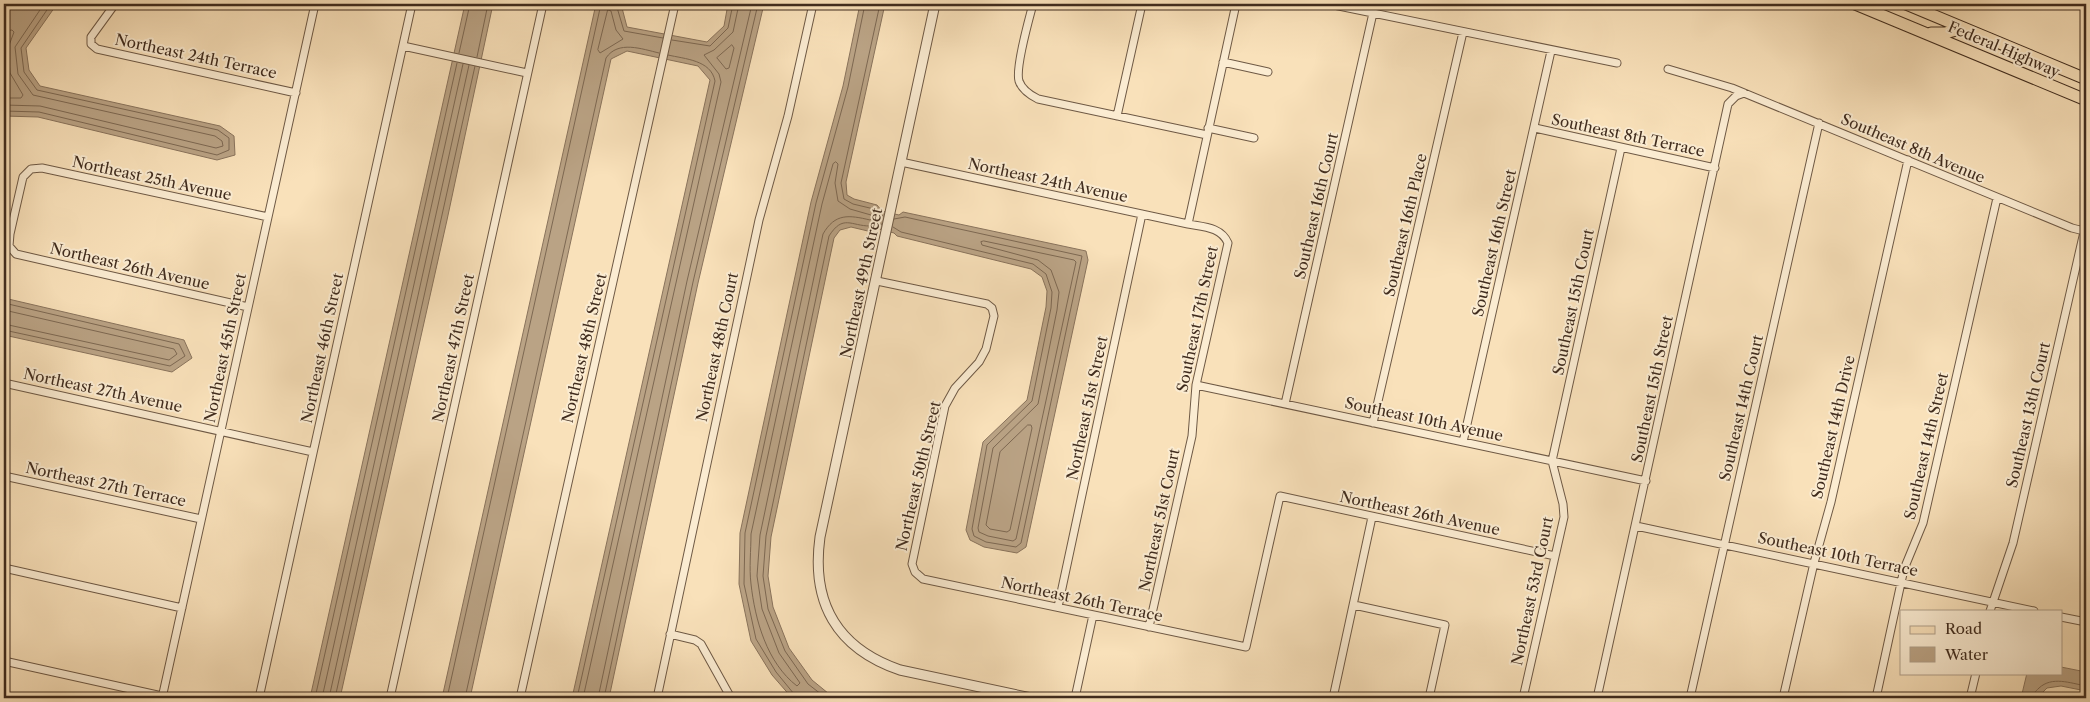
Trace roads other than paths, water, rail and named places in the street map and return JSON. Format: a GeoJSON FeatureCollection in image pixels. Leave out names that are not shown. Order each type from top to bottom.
{"type":"FeatureCollection","features":[{"type":"Feature","properties":{"kind":"main road","name":"Federal Highway"},"geometry":{"type":"LineString","coordinates":[[1855,4],[2086,100]]}},
{"type":"Feature","properties":{"kind":"main road","name":"Federal Highway"},"geometry":{"type":"LineString","coordinates":[[1906,4],[2086,79]]}},
{"type":"Feature","properties":{"kind":"main road"},"geometry":{"type":"LineString","coordinates":[[1924,32],[1945,33],[1964,28]]}},
{"type":"Feature","properties":{"kind":"street","name":"Northeast 24th Terrace"},"geometry":{"type":"LineString","coordinates":[[114,4],[91,37],[91,44],[97,49],[296,92]]}},
{"type":"Feature","properties":{"kind":"street","name":"Northeast 45th Street"},"geometry":{"type":"LineString","coordinates":[[162,697],[314,4]]}},
{"type":"Feature","properties":{"kind":"street","name":"Northeast 46th Street"},"geometry":{"type":"LineString","coordinates":[[259,698],[412,4]]}},
{"type":"Feature","properties":{"kind":"street","name":"Northeast 47th Street"},"geometry":{"type":"LineString","coordinates":[[390,698],[543,4]]}},
{"type":"Feature","properties":{"kind":"street","name":"Northeast 48th Street"},"geometry":{"type":"LineString","coordinates":[[520,698],[675,4]]}},
{"type":"Feature","properties":{"kind":"street","name":"Northeast 48th Court"},"geometry":{"type":"LineString","coordinates":[[656,698],[759,220],[788,116],[813,4]]}},
{"type":"Feature","properties":{"kind":"street","name":"Northeast 49th Street"},"geometry":{"type":"LineString","coordinates":[[936,4],[820,536],[818,568],[820,588],[827,609],[836,626],[862,653],[881,664],[900,670],[1031,698]]}},
{"type":"Feature","properties":{"kind":"street"},"geometry":{"type":"LineString","coordinates":[[1032,4],[1019,68],[1019,79],[1023,88],[1030,95],[1038,99],[1118,116],[1254,138]]}},
{"type":"Feature","properties":{"kind":"street"},"geometry":{"type":"LineString","coordinates":[[1118,116],[1142,4]]}},
{"type":"Feature","properties":{"kind":"street"},"geometry":{"type":"LineString","coordinates":[[1188,224],[1236,4]]}},
{"type":"Feature","properties":{"kind":"street"},"geometry":{"type":"LineString","coordinates":[[1329,4],[1617,64]]}},
{"type":"Feature","properties":{"kind":"street","name":"Southeast 16th Court"},"geometry":{"type":"LineString","coordinates":[[1285,404],[1373,14]]}},
{"type":"Feature","properties":{"kind":"street","name":"Southeast 16th Place"},"geometry":{"type":"LineString","coordinates":[[1373,423],[1463,32]]}},
{"type":"Feature","properties":{"kind":"street"},"geometry":{"type":"LineString","coordinates":[[403,46],[527,73]]}},
{"type":"Feature","properties":{"kind":"street","name":"Southeast 16th Street"},"geometry":{"type":"LineString","coordinates":[[1463,442],[1551,51]]}},
{"type":"Feature","properties":{"kind":"street"},"geometry":{"type":"LineString","coordinates":[[1223,62],[1268,72]]}},
{"type":"Feature","properties":{"kind":"street","name":"Southeast 8th Avenue"},"geometry":{"type":"LineString","coordinates":[[1668,69],[1732,88],[1997,198],[2084,231]]}},
{"type":"Feature","properties":{"kind":"street","name":"Southeast 15th Street"},"geometry":{"type":"LineString","coordinates":[[1597,698],[1728,104],[1736,96],[1744,93]]}},
{"type":"Feature","properties":{"kind":"street","name":"Southeast 14th Court"},"geometry":{"type":"LineString","coordinates":[[1690,698],[1818,123]]}},
{"type":"Feature","properties":{"kind":"street","name":"Southeast 8th Terrace"},"geometry":{"type":"LineString","coordinates":[[1535,128],[1715,168]]}},
{"type":"Feature","properties":{"kind":"street","name":"Southeast 15th Court"},"geometry":{"type":"LineString","coordinates":[[1552,461],[1621,148]]}},
{"type":"Feature","properties":{"kind":"street","name":"Southeast 14th Drive"},"geometry":{"type":"LineString","coordinates":[[1783,698],[1908,160]]}},
{"type":"Feature","properties":{"kind":"street","name":"Northeast 24th Avenue"},"geometry":{"type":"LineString","coordinates":[[901,162],[1188,224]]}},
{"type":"Feature","properties":{"kind":"street","name":"Northeast 25th Avenue"},"geometry":{"type":"LineString","coordinates":[[10,246],[10,234],[23,177],[31,169],[42,168],[268,217]]}},
{"type":"Feature","properties":{"kind":"street","name":"Southeast 14th Street"},"geometry":{"type":"LineString","coordinates":[[1876,698],[1901,582],[1923,523],[1997,198]]}},
{"type":"Feature","properties":{"kind":"street","name":"Northeast 51st Street"},"geometry":{"type":"LineString","coordinates":[[1058,608],[1142,214]]}},
{"type":"Feature","properties":{"kind":"street","name":"Southeast 13th Court"},"geometry":{"type":"LineString","coordinates":[[1990,610],[2013,543],[2086,223]]}},
{"type":"Feature","properties":{"kind":"street","name":"Southeast 17th Street"},"geometry":{"type":"LineString","coordinates":[[1188,224],[1217,230],[1225,235],[1228,243],[1196,385],[1194,418]]}},
{"type":"Feature","properties":{"kind":"street","name":"Northeast 26th Avenue"},"geometry":{"type":"LineString","coordinates":[[10,246],[16,254],[248,307]]}},
{"type":"Feature","properties":{"kind":"street","name":"Northeast 50th Street"},"geometry":{"type":"LineString","coordinates":[[876,281],[987,304],[992,308],[994,316],[986,349],[979,362],[955,388],[945,406],[912,564],[915,572]]}},
{"type":"Feature","properties":{"kind":"street","name":"Northeast 27th Avenue"},"geometry":{"type":"LineString","coordinates":[[4,383],[313,452]]}},
{"type":"Feature","properties":{"kind":"street","name":"Southeast 10th Avenue"},"geometry":{"type":"LineString","coordinates":[[1196,385],[1646,481]]}},
{"type":"Feature","properties":{"kind":"street","name":"Northeast 51st Court"},"geometry":{"type":"LineString","coordinates":[[1149,627],[1194,418]]}},
{"type":"Feature","properties":{"kind":"street","name":"Northeast 53rd Court"},"geometry":{"type":"LineString","coordinates":[[1523,698],[1564,517],[1563,504],[1552,461]]}},
{"type":"Feature","properties":{"kind":"street","name":"Northeast 27th Terrace"},"geometry":{"type":"LineString","coordinates":[[4,476],[201,519]]}},
{"type":"Feature","properties":{"kind":"street","name":"Northeast 26th Avenue"},"geometry":{"type":"LineString","coordinates":[[1246,647],[1280,496],[1554,556]]}},
{"type":"Feature","properties":{"kind":"street"},"geometry":{"type":"LineString","coordinates":[[1333,698],[1372,517]]}},
{"type":"Feature","properties":{"kind":"street","name":"Southeast 10th Terrace"},"geometry":{"type":"LineString","coordinates":[[1636,526],[2029,610]]}},
{"type":"Feature","properties":{"kind":"street"},"geometry":{"type":"LineString","coordinates":[[4,568],[182,608]]}},
{"type":"Feature","properties":{"kind":"street","name":"Northeast 26th Terrace"},"geometry":{"type":"LineString","coordinates":[[915,572],[924,579],[1246,647]]}},
{"type":"Feature","properties":{"kind":"street"},"geometry":{"type":"LineString","coordinates":[[1354,605],[1445,626],[1429,698]]}},
{"type":"Feature","properties":{"kind":"street"},"geometry":{"type":"LineString","coordinates":[[1075,698],[1093,615]]}},
{"type":"Feature","properties":{"kind":"street"},"geometry":{"type":"LineString","coordinates":[[2062,616],[2086,622]]}},
{"type":"Feature","properties":{"kind":"street"},"geometry":{"type":"LineString","coordinates":[[670,634],[695,640],[701,644],[731,698]]}},
{"type":"Feature","properties":{"kind":"street"},"geometry":{"type":"LineString","coordinates":[[4,661],[162,697]]}},
{"type":"Feature","properties":{"kind":"street"},"geometry":{"type":"LineString","coordinates":[[1970,698],[1976,674]]}},
{"type":"Feature","properties":{"kind":"water"},"geometry":{"type":"Polygon","coordinates":[[[15,4],[57,4],[26,48],[29,70],[40,86],[220,126],[234,136],[235,155],[217,160],[38,117],[4,116],[4,13],[15,4]]]}},
{"type":"Feature","properties":{"kind":"water"},"geometry":{"type":"Polygon","coordinates":[[[465,4],[493,4],[447,220],[340,698],[310,698],[465,4]]]}},
{"type":"Feature","properties":{"kind":"water"},"geometry":{"type":"Polygon","coordinates":[[[596,4],[621,4],[627,27],[707,42],[724,26],[728,4],[764,4],[698,283],[609,698],[572,698],[710,80],[698,66],[627,51],[611,59],[470,698],[442,698],[596,4]]]}},
{"type":"Feature","properties":{"kind":"water"},"geometry":{"type":"Polygon","coordinates":[[[860,4],[885,4],[846,182],[847,195],[854,199],[877,205],[882,211],[899,215],[903,212],[1086,251],[1088,260],[1026,547],[1017,553],[984,547],[970,540],[966,530],[983,442],[1027,400],[1046,307],[1047,291],[1042,277],[1031,269],[897,236],[894,233],[879,229],[872,232],[851,227],[840,230],[834,238],[771,537],[768,576],[773,607],[789,648],[812,680],[834,698],[792,698],[772,675],[751,641],[739,584],[740,533],[811,202],[843,86],[860,4]]]}},
{"type":"Feature","properties":{"kind":"water"},"geometry":{"type":"Polygon","coordinates":[[[4,298],[184,340],[192,358],[172,372],[4,335],[4,298]]]}},
{"type":"Feature","properties":{"kind":"water"},"geometry":{"type":"Polygon","coordinates":[[[2062,667],[2086,672],[2086,691],[2061,686],[2047,688],[2037,698],[2021,698],[2027,674],[2062,674],[2062,667]]]}}]}
